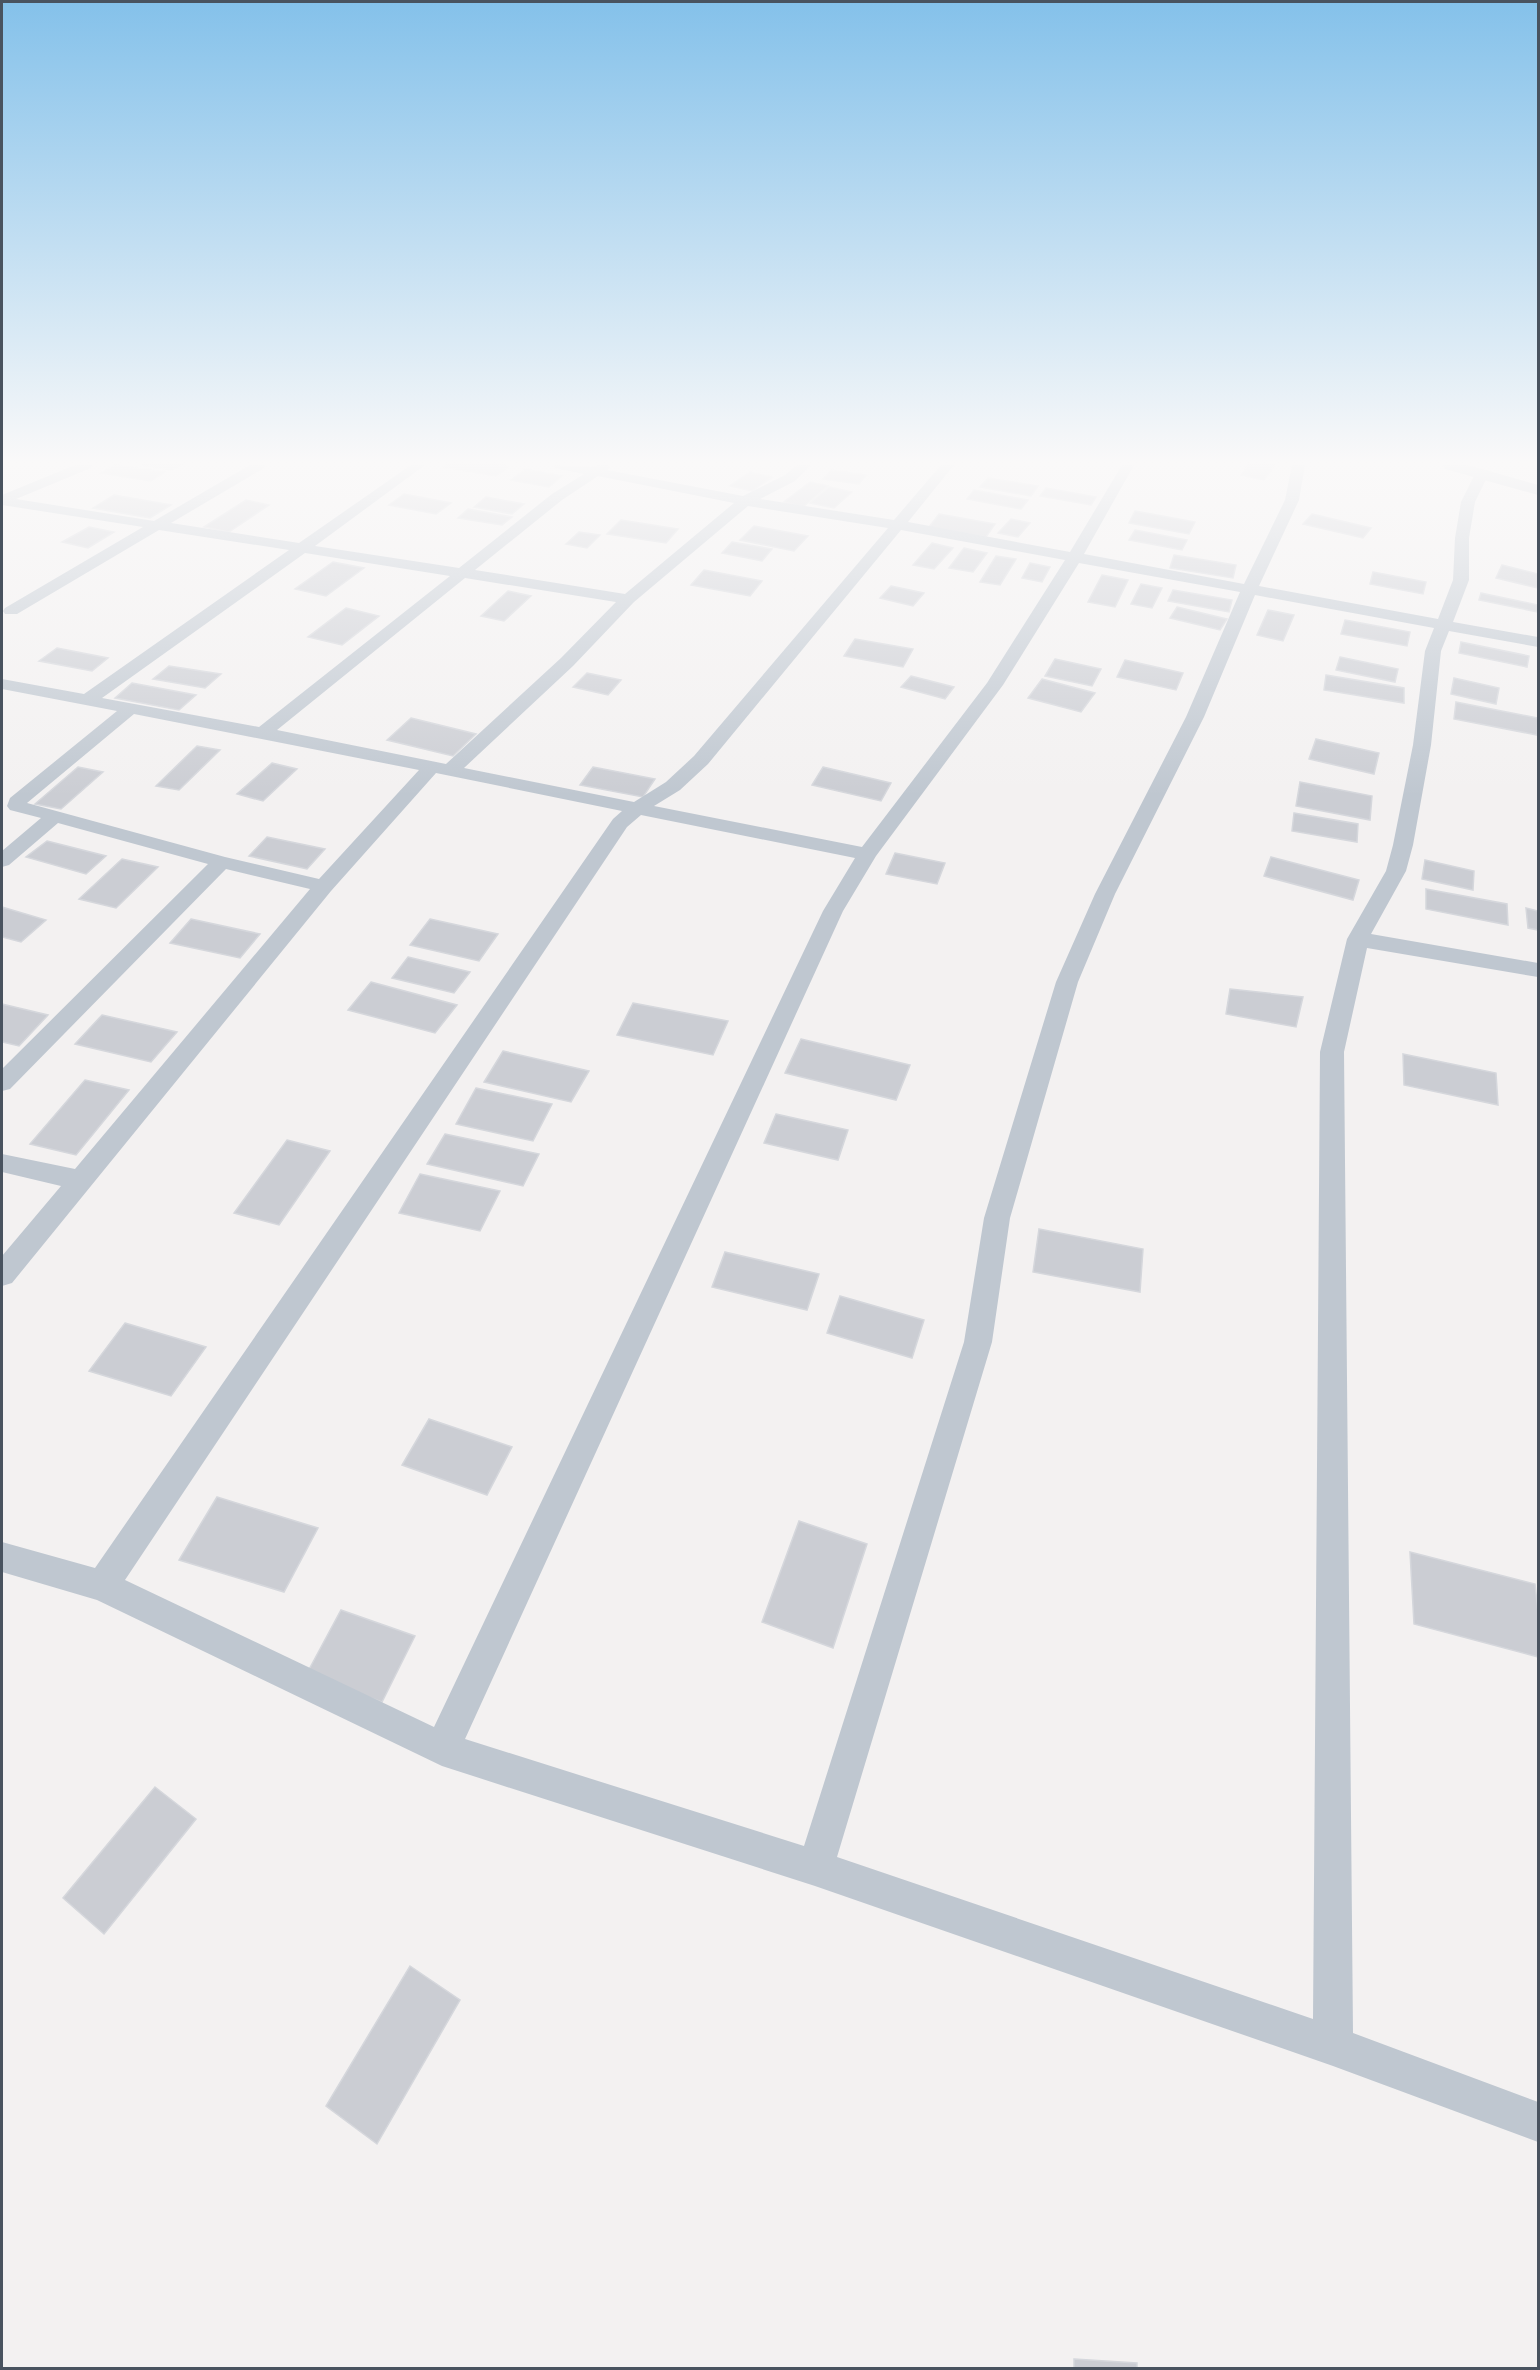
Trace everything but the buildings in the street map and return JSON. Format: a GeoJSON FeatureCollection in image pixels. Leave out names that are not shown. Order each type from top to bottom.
{"type":"FeatureCollection","features":[{"type":"Feature","properties":{"kind":"street"},"geometry":{"type":"LineString","coordinates":[[11,611],[72,576]]}},
{"type":"Feature","properties":{"kind":"street"},"geometry":{"type":"LineString","coordinates":[[87,700],[262,576]]}},
{"type":"Feature","properties":{"kind":"street"},"geometry":{"type":"LineString","coordinates":[[263,733],[459,576]]}},
{"type":"Feature","properties":{"kind":"street"},"geometry":{"type":"LineString","coordinates":[[472,576],[628,599]]}},
{"type":"Feature","properties":{"kind":"street"},"geometry":{"type":"LineString","coordinates":[[2,1275],[324,886],[442,768],[567,662],[628,599],[656,576]]}},
{"type":"Feature","properties":{"kind":"street"},"geometry":{"type":"LineString","coordinates":[[102,1586],[620,823],[637,808],[673,786],[701,760],[856,576]]}},
{"type":"Feature","properties":{"kind":"street"},"geometry":{"type":"LineString","coordinates":[[442,1749],[833,911],[867,854],[994,685],[1063,576]]}},
{"type":"Feature","properties":{"kind":"street"},"geometry":{"type":"LineString","coordinates":[[1173,576],[1539,642]]}},
{"type":"Feature","properties":{"kind":"street"},"geometry":{"type":"LineString","coordinates":[[815,1868],[978,1342],[997,1218],[1067,981],[1105,894],[1195,717],[1256,576]]}},
{"type":"Feature","properties":{"kind":"street"},"geometry":{"type":"LineString","coordinates":[[1333,2046],[1332,1052],[1358,939],[1380,903],[1398,862],[1422,746],[1433,651],[1461,576]]}},
{"type":"Feature","properties":{"kind":"street"},"geometry":{"type":"LineString","coordinates":[[2,684],[442,768],[867,854]]}},
{"type":"Feature","properties":{"kind":"street"},"geometry":{"type":"LineString","coordinates":[[131,708],[17,801],[17,806],[53,818],[324,886]]}},
{"type":"Feature","properties":{"kind":"street"},"geometry":{"type":"LineString","coordinates":[[2,861],[53,818]]}},
{"type":"Feature","properties":{"kind":"street"},"geometry":{"type":"LineString","coordinates":[[2,1083],[222,862]]}},
{"type":"Feature","properties":{"kind":"street"},"geometry":{"type":"LineString","coordinates":[[1358,939],[1539,970]]}},
{"type":"Feature","properties":{"kind":"street"},"geometry":{"type":"LineString","coordinates":[[2,1163],[79,1180]]}},
{"type":"Feature","properties":{"kind":"street"},"geometry":{"type":"LineString","coordinates":[[2,1557],[102,1586],[442,1749],[815,1868],[1333,2046],[1539,2122]]}}]}
